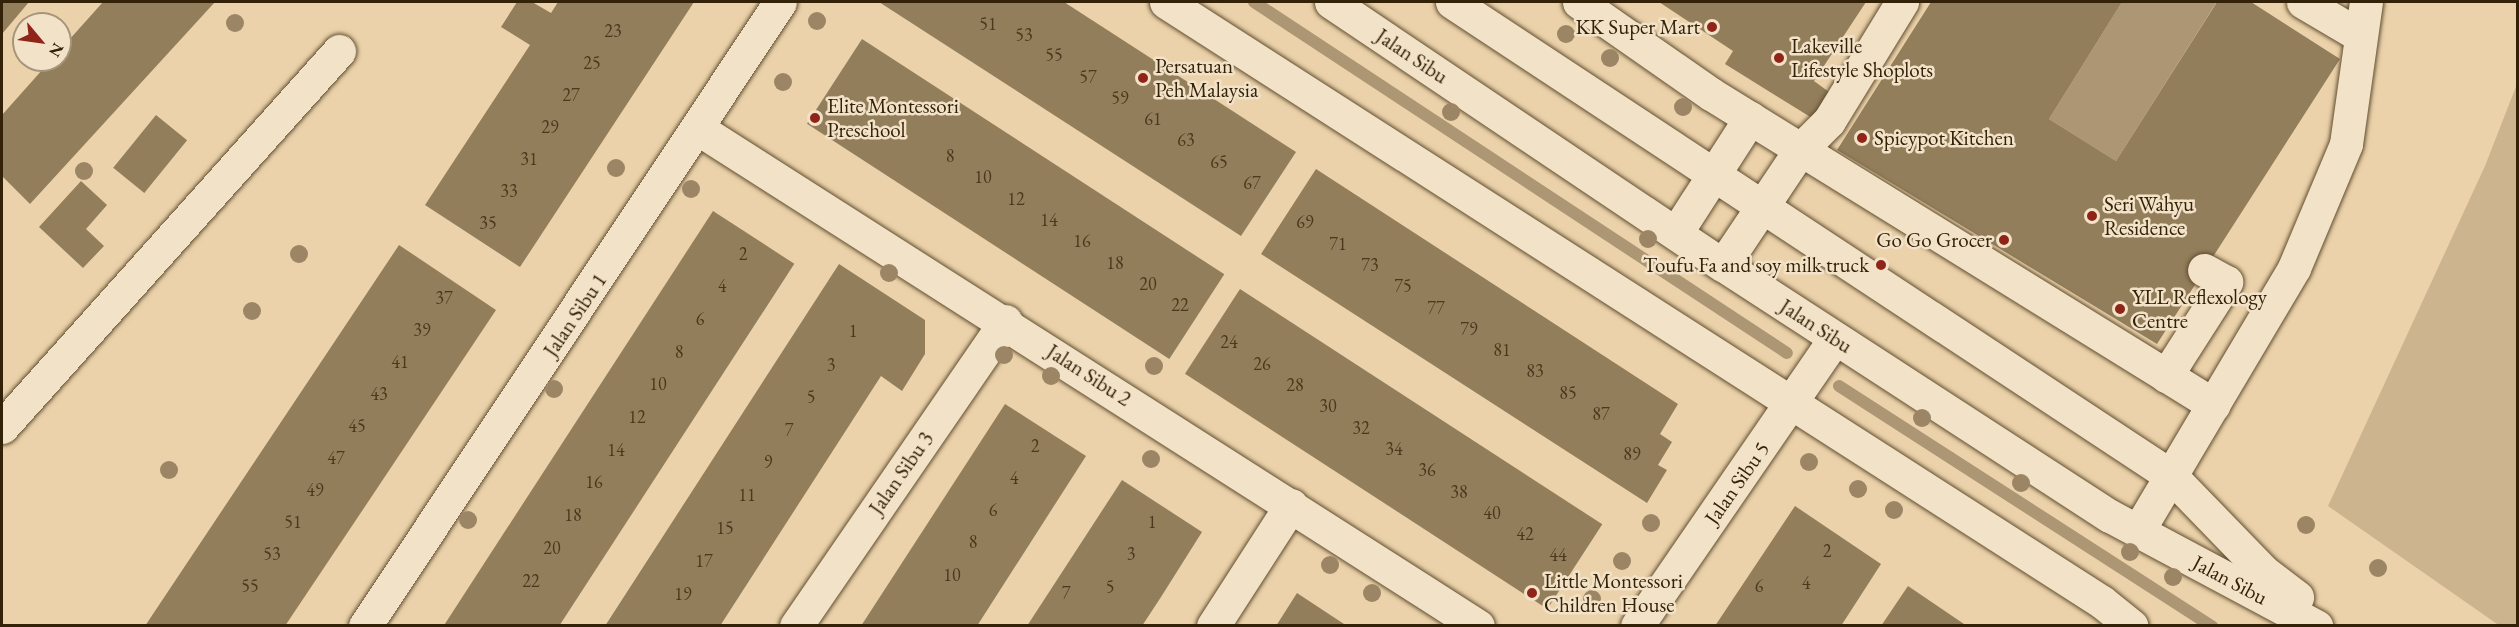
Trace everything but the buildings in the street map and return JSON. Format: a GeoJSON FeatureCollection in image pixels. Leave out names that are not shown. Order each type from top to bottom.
{"type":"FeatureCollection","features":[{"type":"Feature","properties":{"kind":"street","name":"Jalan Sibu 1"},"geometry":{"type":"LineString","coordinates":[[365,626],[780,2]]}},
{"type":"Feature","properties":{"kind":"street"},"geometry":{"type":"LineString","coordinates":[[1166,2],[1791,405],[2094,614],[2132,626]]}},
{"type":"Feature","properties":{"kind":"street","name":"Jalan Sibu"},"geometry":{"type":"LineString","coordinates":[[1331,2],[1834,338],[2138,531],[2316,626]]}},
{"type":"Feature","properties":{"kind":"street","name":"Jalan Sibu"},"geometry":{"type":"LineString","coordinates":[[1452,2],[1716,173],[2171,476],[2263,571],[2334,626]]}},
{"type":"Feature","properties":{"kind":"street"},"geometry":{"type":"LineString","coordinates":[[1579,2],[1800,150],[2214,405]]}},
{"type":"Feature","properties":{"kind":"street"},"geometry":{"type":"LineString","coordinates":[[1723,265],[1800,150],[1829,121],[1902,2]]}},
{"type":"Feature","properties":{"kind":"street"},"geometry":{"type":"LineString","coordinates":[[2303,2],[2359,35]]}},
{"type":"Feature","properties":{"kind":"street"},"geometry":{"type":"LineString","coordinates":[[2138,531],[2294,268],[2346,144],[2359,35],[2366,2]]}},
{"type":"Feature","properties":{"kind":"street"},"geometry":{"type":"LineString","coordinates":[[2,427],[339,51]]}},
{"type":"Feature","properties":{"kind":"street"},"geometry":{"type":"LineString","coordinates":[[1676,233],[1750,118]]}},
{"type":"Feature","properties":{"kind":"street","name":"Jalan Sibu 2"},"geometry":{"type":"LineString","coordinates":[[697,128],[1006,321],[1478,626]]}},
{"type":"Feature","properties":{"kind":"street"},"geometry":{"type":"LineString","coordinates":[[2166,376],[2226,282],[2204,270]]}},
{"type":"Feature","properties":{"kind":"street","name":"Jalan Sibu 3"},"geometry":{"type":"LineString","coordinates":[[796,626],[1006,321]]}},
{"type":"Feature","properties":{"kind":"street","name":"Jalan Sibu 5"},"geometry":{"type":"LineString","coordinates":[[1637,626],[1791,405],[1834,338]]}},
{"type":"Feature","properties":{"kind":"street"},"geometry":{"type":"LineString","coordinates":[[1213,626],[1291,505]]}},
{"type":"Feature","properties":{"kind":"shaded area"},"geometry":{"type":"Polygon","coordinates":[[[2122,2],[2216,3],[2116,161],[2049,119],[2122,2]]]}},
{"type":"Feature","properties":{"kind":"shaded area"},"geometry":{"type":"Polygon","coordinates":[[[2517,84],[2518,625],[2500,626],[2328,506],[2485,166],[2517,84]]]}},
{"type":"Feature","properties":{"kind":"waterway"},"geometry":{"type":"LineString","coordinates":[[1254,2],[1787,353]]}},
{"type":"Feature","properties":{"kind":"waterway"},"geometry":{"type":"LineString","coordinates":[[1839,386],[2212,626]]}},
{"type":"Feature","properties":{"kind":"place","name":"KK Super Mart"},"geometry":{"type":"Point","coordinates":[1712,27]}},
{"type":"Feature","properties":{"kind":"place","name":"Lakeville Lifestyle Shoplots"},"geometry":{"type":"Point","coordinates":[1779,58]}},
{"type":"Feature","properties":{"kind":"place","name":"Persatuan Peh Malaysia"},"geometry":{"type":"Point","coordinates":[1143,78]}},
{"type":"Feature","properties":{"kind":"place","name":"Elite Montessori Preschool"},"geometry":{"type":"Point","coordinates":[815,118]}},
{"type":"Feature","properties":{"kind":"place","name":"Spicypot Kitchen"},"geometry":{"type":"Point","coordinates":[1862,138]}},
{"type":"Feature","properties":{"kind":"place","name":"Seri Wahyu Residence"},"geometry":{"type":"Point","coordinates":[2092,216]}},
{"type":"Feature","properties":{"kind":"place","name":"Go Go Grocer"},"geometry":{"type":"Point","coordinates":[2004,240]}},
{"type":"Feature","properties":{"kind":"place","name":"Toufu Fa and soy milk truck"},"geometry":{"type":"Point","coordinates":[1881,265]}},
{"type":"Feature","properties":{"kind":"place","name":"YLL Reflexology Centre"},"geometry":{"type":"Point","coordinates":[2120,309]}},
{"type":"Feature","properties":{"kind":"place","name":"Little Montessori Children House"},"geometry":{"type":"Point","coordinates":[1532,593]}}]}
